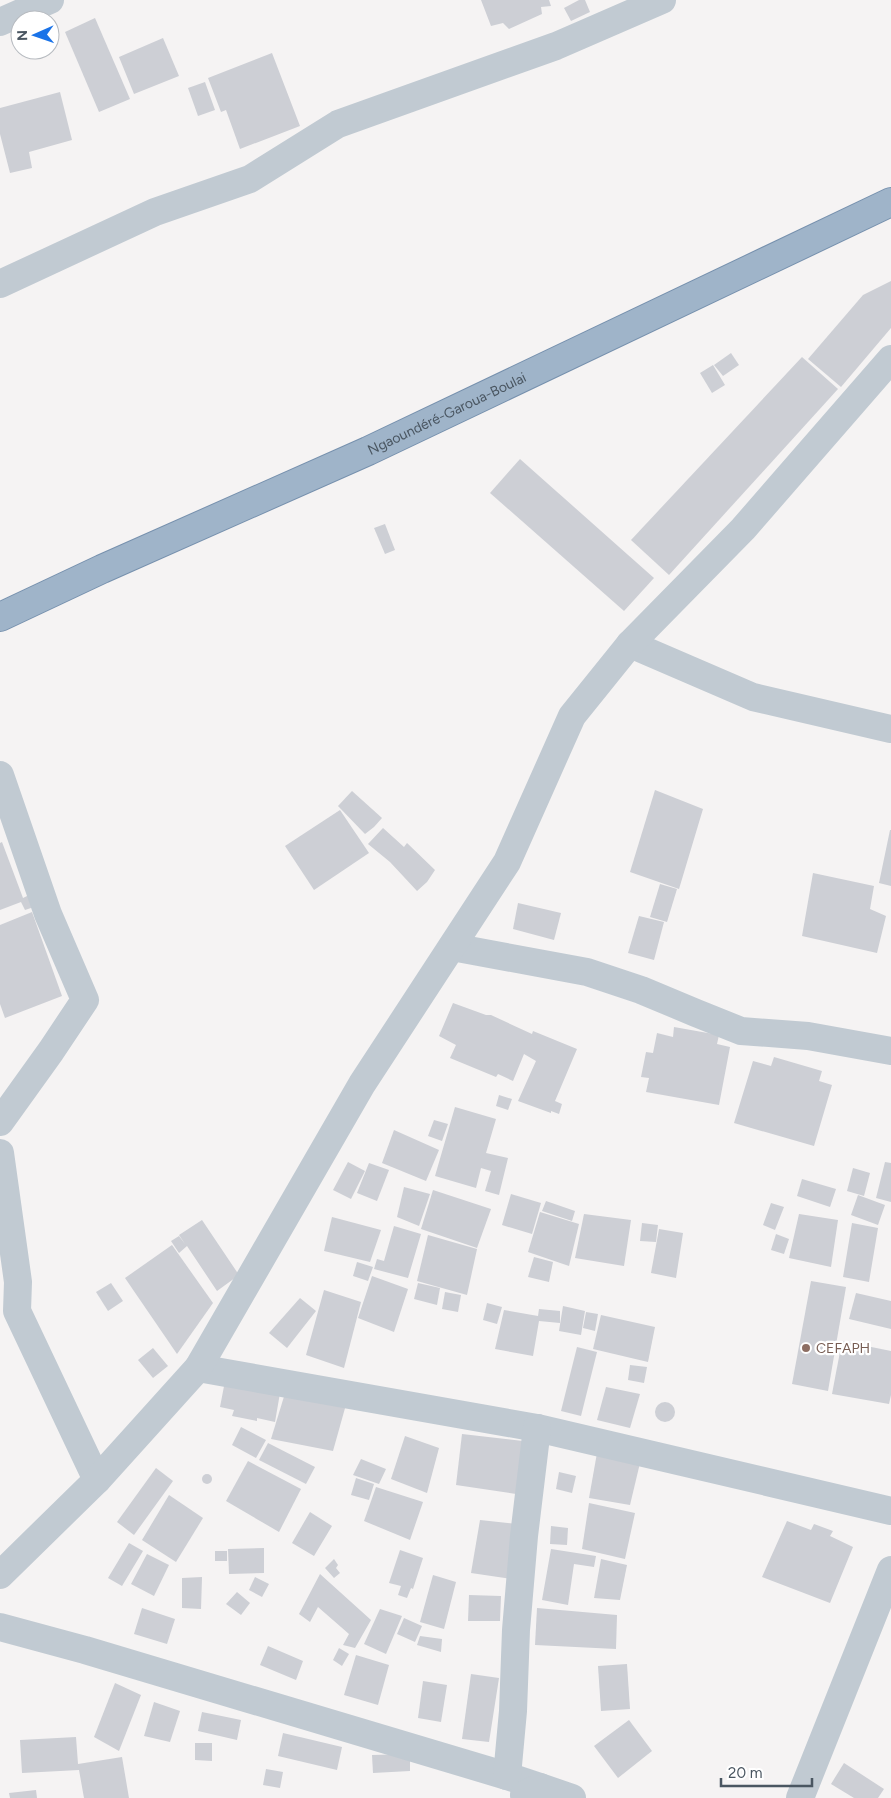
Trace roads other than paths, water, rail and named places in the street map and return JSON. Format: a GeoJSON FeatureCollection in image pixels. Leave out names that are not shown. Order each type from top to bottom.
{"type":"FeatureCollection","features":[{"type":"Feature","properties":{"kind":"highway","name":"Ngaoundéré-Garoua-Boulai"},"geometry":{"type":"LineString","coordinates":[[0,617],[102,569],[368,451],[891,202]]}},
{"type":"Feature","properties":{"kind":"street"},"geometry":{"type":"LineString","coordinates":[[0,22],[50,0]]}},
{"type":"Feature","properties":{"kind":"street"},"geometry":{"type":"LineString","coordinates":[[0,284],[155,212],[250,179],[338,124],[556,46],[662,0]]}},
{"type":"Feature","properties":{"kind":"street"},"geometry":{"type":"LineString","coordinates":[[0,1575],[97,1480],[198,1368],[362,1084],[507,862],[572,716],[630,644],[743,529],[891,359]]}},
{"type":"Feature","properties":{"kind":"street"},"geometry":{"type":"LineString","coordinates":[[630,644],[753,697],[891,729]]}},
{"type":"Feature","properties":{"kind":"street"},"geometry":{"type":"LineString","coordinates":[[0,774],[48,914],[85,1000],[52,1051],[0,1122]]}},
{"type":"Feature","properties":{"kind":"street"},"geometry":{"type":"LineString","coordinates":[[452,947],[587,972],[642,990],[696,1014],[741,1031],[808,1036],[891,1051]]}},
{"type":"Feature","properties":{"kind":"street"},"geometry":{"type":"LineString","coordinates":[[0,1153],[18,1282],[17,1311],[97,1480]]}},
{"type":"Feature","properties":{"kind":"street"},"geometry":{"type":"LineString","coordinates":[[198,1368],[537,1428],[891,1512]]}},
{"type":"Feature","properties":{"kind":"street"},"geometry":{"type":"LineString","coordinates":[[522,1787],[513,1711],[516,1630],[524,1536],[537,1428]]}},
{"type":"Feature","properties":{"kind":"street"},"geometry":{"type":"LineString","coordinates":[[800,1798],[890,1575]]}},
{"type":"Feature","properties":{"kind":"street"},"geometry":{"type":"LineString","coordinates":[[0,1628],[85,1650],[522,1787],[572,1798]]}},
{"type":"Feature","properties":{"kind":"place","name":"CEFAPH"},"geometry":{"type":"Point","coordinates":[806,1348]}}]}
